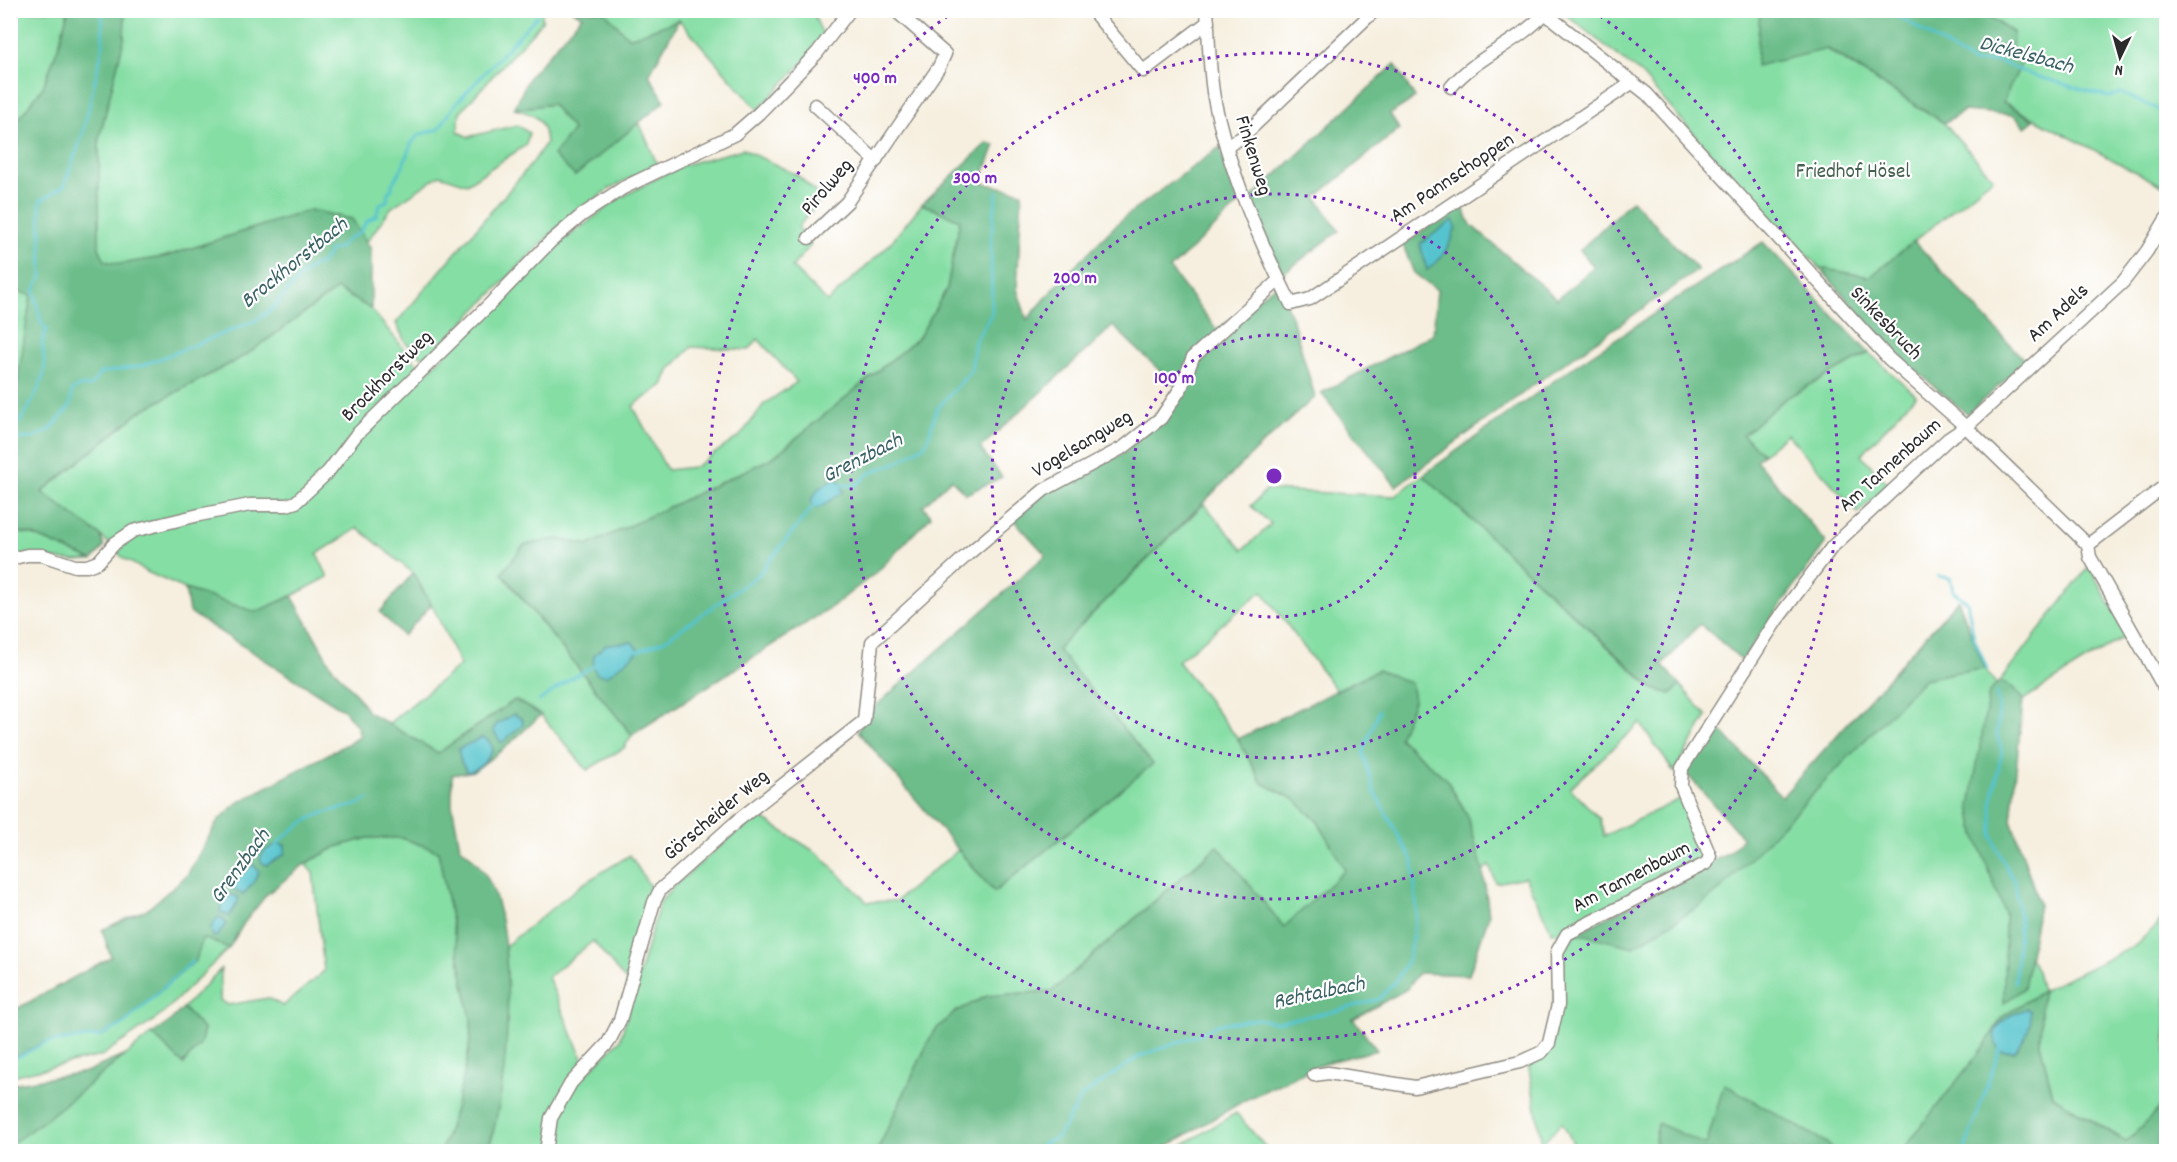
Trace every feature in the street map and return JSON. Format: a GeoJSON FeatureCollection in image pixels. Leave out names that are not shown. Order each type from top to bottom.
{"type":"FeatureCollection","features":[{"type":"Feature","properties":{"kind":"street","name":"Brockhorstweg"},"geometry":{"type":"LineString","coordinates":[[10,559],[27,555],[42,555],[75,566],[87,566],[98,562],[115,543],[134,531],[250,505],[287,505],[296,501],[328,472],[356,435],[558,235],[605,198],[676,161],[735,134],[759,113],[817,53],[850,10]]}},
{"type":"Feature","properties":{"kind":"street","name":"Pirolweg"},"geometry":{"type":"LineString","coordinates":[[809,238],[847,202],[945,54],[895,10]]}},
{"type":"Feature","properties":{"kind":"street"},"geometry":{"type":"LineString","coordinates":[[1092,10],[1143,71],[1207,16]]}},
{"type":"Feature","properties":{"kind":"street"},"geometry":{"type":"LineString","coordinates":[[1227,146],[1241,138],[1375,10]]}},
{"type":"Feature","properties":{"kind":"street"},"geometry":{"type":"LineString","coordinates":[[1451,87],[1460,76],[1531,28],[1543,12]]}},
{"type":"Feature","properties":{"kind":"street","name":"Sinkesbruch"},"geometry":{"type":"LineString","coordinates":[[1543,12],[1647,94],[1889,359],[1966,427],[2088,545],[2090,557],[2166,691]]}},
{"type":"Feature","properties":{"kind":"street","name":"Finkenweg"},"geometry":{"type":"LineString","coordinates":[[1207,16],[1214,97],[1227,146],[1242,194],[1291,304]]}},
{"type":"Feature","properties":{"kind":"street","name":"Am Pannschoppen"},"geometry":{"type":"LineString","coordinates":[[1291,304],[1310,299],[1634,82]]}},
{"type":"Feature","properties":{"kind":"street","name":"Pirolweg"},"geometry":{"type":"LineString","coordinates":[[815,105],[876,161]]}},
{"type":"Feature","properties":{"kind":"street","name":"Am Adels"},"geometry":{"type":"LineString","coordinates":[[1966,427],[2123,282],[2147,251],[2166,219]]}},
{"type":"Feature","properties":{"kind":"street","name":"Vogelsangweg"},"geometry":{"type":"LineString","coordinates":[[967,555],[1044,490],[1124,447],[1161,418],[1181,388],[1193,357],[1279,280]]}},
{"type":"Feature","properties":{"kind":"street","name":"Am Tannenbaum"},"geometry":{"type":"LineString","coordinates":[[1314,1075],[1328,1073],[1415,1087],[1520,1062],[1542,1052],[1548,1043],[1558,1005],[1557,952],[1567,934],[1707,863],[1710,856],[1681,786],[1682,768],[1776,621],[1832,547],[1860,518],[1948,439],[1966,427]]}},
{"type":"Feature","properties":{"kind":"street"},"geometry":{"type":"LineString","coordinates":[[2088,545],[2166,485]]}},
{"type":"Feature","properties":{"kind":"street","name":"Görscheider Weg"},"geometry":{"type":"LineString","coordinates":[[546,1152],[551,1118],[571,1083],[608,1042],[620,1020],[654,902],[660,890],[737,821],[864,721],[872,642],[967,555]]}},
{"type":"Feature","properties":{"kind":"green space"},"geometry":{"type":"Polygon","coordinates":[[[11,11],[68,11],[59,45],[43,87],[11,130],[11,11]]]}},
{"type":"Feature","properties":{"kind":"green space"},"geometry":{"type":"Polygon","coordinates":[[[68,11],[125,11],[124,39],[99,139],[99,248],[105,261],[120,264],[164,257],[310,210],[352,219],[371,249],[371,309],[337,289],[246,355],[141,411],[42,492],[101,536],[104,547],[92,560],[33,535],[11,531],[11,426],[31,295],[11,290],[10,130],[43,87],[59,45],[68,11]]]}},
{"type":"Feature","properties":{"kind":"green space"},"geometry":{"type":"Polygon","coordinates":[[[125,11],[542,11],[542,22],[460,112],[458,131],[468,137],[517,125],[529,133],[526,145],[467,184],[440,175],[391,208],[366,243],[351,219],[310,210],[164,257],[120,264],[105,261],[99,248],[99,139],[124,39],[125,11]]]}},
{"type":"Feature","properties":{"kind":"green space"},"geometry":{"type":"Polygon","coordinates":[[[573,11],[604,11],[629,38],[679,20],[649,75],[665,101],[575,176],[553,155],[573,130],[552,104],[514,109],[529,77],[582,16],[573,11]]]}},
{"type":"Feature","properties":{"kind":"green space"},"geometry":{"type":"Polygon","coordinates":[[[604,11],[812,11],[825,39],[758,110],[679,20],[629,38],[604,11]]]}},
{"type":"Feature","properties":{"kind":"green space","name":"Friedhof Hösel"},"geometry":{"type":"Polygon","coordinates":[[[1561,11],[1765,11],[1944,123],[1993,178],[1870,277],[1820,268],[1731,176],[1640,73],[1561,11]]]}},
{"type":"Feature","properties":{"kind":"green space"},"geometry":{"type":"Polygon","coordinates":[[[1760,11],[1981,11],[2013,33],[2012,48],[2025,56],[2003,102],[2034,120],[2025,127],[2014,115],[1964,111],[1944,123],[1828,49],[1756,66],[1760,11]]]}},
{"type":"Feature","properties":{"kind":"green space"},"geometry":{"type":"Polygon","coordinates":[[[1981,11],[2166,11],[2166,188],[2003,102],[2013,32],[1981,11]]]}},
{"type":"Feature","properties":{"kind":"green space"},"geometry":{"type":"Polygon","coordinates":[[[1395,64],[1415,98],[1390,114],[1399,129],[1316,197],[1339,231],[1282,274],[1250,199],[1395,64]]]}},
{"type":"Feature","properties":{"kind":"green space"},"geometry":{"type":"Polygon","coordinates":[[[552,104],[573,130],[575,176],[639,122],[657,164],[609,189],[559,226],[426,360],[405,342],[396,323],[533,162],[546,143],[543,128],[538,119],[514,109],[552,104]]]}},
{"type":"Feature","properties":{"kind":"green space"},"geometry":{"type":"Polygon","coordinates":[[[987,143],[995,145],[984,173],[983,183],[1022,192],[1017,289],[1027,320],[1063,278],[1122,219],[1220,147],[1239,204],[1170,269],[1217,330],[1277,284],[1293,321],[1315,397],[1257,449],[1057,649],[1153,764],[994,892],[858,731],[869,712],[1046,555],[1014,520],[1045,492],[1126,452],[1178,388],[1113,326],[980,448],[1002,477],[966,494],[951,479],[923,506],[931,516],[878,571],[833,606],[632,735],[502,573],[524,545],[557,539],[589,545],[772,458],[919,337],[947,288],[960,220],[922,204],[987,143]]]}},
{"type":"Feature","properties":{"kind":"green space"},"geometry":{"type":"Polygon","coordinates":[[[743,149],[797,175],[822,198],[798,227],[811,245],[792,267],[827,302],[887,247],[922,204],[960,220],[947,288],[919,337],[772,458],[589,545],[557,539],[502,574],[632,735],[624,748],[587,770],[541,715],[515,700],[438,753],[388,724],[460,665],[432,605],[413,573],[358,528],[317,554],[328,577],[256,612],[185,589],[149,573],[123,558],[101,536],[42,492],[141,411],[246,355],[337,289],[371,309],[425,374],[556,246],[620,198],[680,166],[743,149]],[[758,339],[749,350],[692,347],[670,369],[663,385],[633,406],[667,470],[695,467],[741,435],[764,404],[797,382],[758,339]]]}},
{"type":"Feature","properties":{"kind":"green space"},"geometry":{"type":"Polygon","coordinates":[[[1632,200],[1698,270],[1546,376],[1396,486],[1321,393],[1433,334],[1437,290],[1414,273],[1403,245],[1461,203],[1471,225],[1557,299],[1594,267],[1580,250],[1632,200]]]}},
{"type":"Feature","properties":{"kind":"green space"},"geometry":{"type":"Polygon","coordinates":[[[1914,241],[2026,362],[1967,414],[1889,348],[1820,268],[1870,277],[1914,241]]]}},
{"type":"Feature","properties":{"kind":"green space"},"geometry":{"type":"Polygon","coordinates":[[[1763,242],[1869,353],[1786,398],[1743,435],[1763,454],[1756,460],[1826,542],[1742,660],[1700,624],[1662,665],[1680,685],[1671,694],[1654,689],[1423,475],[1576,365],[1763,242]]]}},
{"type":"Feature","properties":{"kind":"green space"},"geometry":{"type":"Polygon","coordinates":[[[11,290],[31,295],[11,426],[11,290]]]}},
{"type":"Feature","properties":{"kind":"green space"},"geometry":{"type":"Polygon","coordinates":[[[1869,353],[1916,395],[1861,455],[1889,485],[1858,513],[1787,434],[1763,454],[1743,435],[1786,398],[1869,353]]]}},
{"type":"Feature","properties":{"kind":"green space"},"geometry":{"type":"Polygon","coordinates":[[[1423,475],[1653,689],[1671,694],[1680,685],[1707,716],[1674,772],[1640,723],[1570,788],[1600,819],[1604,836],[1682,798],[1705,853],[1701,861],[1563,933],[1552,932],[1525,877],[1496,883],[1489,865],[1483,871],[1467,814],[1446,779],[1399,737],[1414,701],[1378,670],[1336,690],[1262,591],[1178,661],[1238,739],[1262,783],[1294,799],[1318,822],[1346,870],[1284,928],[1217,846],[1052,991],[987,996],[956,1012],[933,1032],[877,1151],[487,1152],[493,1135],[507,977],[504,947],[581,885],[630,855],[654,893],[626,981],[593,941],[548,977],[588,1072],[620,1040],[660,902],[674,886],[757,815],[819,854],[867,902],[896,901],[958,850],[994,892],[1152,764],[1057,649],[1204,504],[1243,550],[1271,524],[1251,506],[1266,490],[1395,496],[1423,475]]]}},
{"type":"Feature","properties":{"kind":"green space"},"geometry":{"type":"Polygon","coordinates":[[[11,531],[33,535],[92,560],[76,561],[11,555],[11,531]]]}},
{"type":"Feature","properties":{"kind":"green space"},"geometry":{"type":"Polygon","coordinates":[[[2089,566],[2127,635],[2023,700],[2013,688],[2000,681],[2089,566]]]}},
{"type":"Feature","properties":{"kind":"green space"},"geometry":{"type":"Polygon","coordinates":[[[413,573],[431,605],[403,636],[380,612],[413,573]]]}},
{"type":"Feature","properties":{"kind":"green space"},"geometry":{"type":"Polygon","coordinates":[[[185,589],[256,612],[292,596],[332,667],[356,694],[368,712],[438,753],[515,700],[541,715],[506,747],[474,771],[452,775],[452,804],[460,847],[478,864],[491,885],[505,943],[507,1018],[505,1056],[495,1125],[487,1151],[441,1151],[465,1068],[471,1034],[471,1019],[438,851],[402,838],[368,838],[336,847],[305,864],[267,894],[244,923],[229,948],[203,938],[196,960],[122,1025],[102,1036],[43,1043],[19,1055],[11,1056],[11,1012],[111,957],[102,930],[149,908],[187,875],[218,821],[237,803],[360,737],[357,726],[344,710],[189,612],[185,589]]]}},
{"type":"Feature","properties":{"kind":"green space"},"geometry":{"type":"Polygon","coordinates":[[[1958,600],[1985,669],[2017,712],[2011,820],[2039,904],[2029,955],[2037,971],[2042,991],[2135,946],[2166,916],[2166,1102],[2127,1142],[2053,1096],[2040,1043],[2041,1009],[1969,1151],[1577,1151],[1562,1122],[1542,1144],[1528,1063],[1548,1049],[1559,951],[1577,933],[1729,853],[1958,600]]]}},
{"type":"Feature","properties":{"kind":"green space"},"geometry":{"type":"Polygon","coordinates":[[[1958,600],[1985,669],[1924,679],[1723,887],[1700,906],[1633,947],[1577,933],[1729,853],[1743,838],[1685,772],[1715,724],[1782,797],[1958,600]]]}},
{"type":"Feature","properties":{"kind":"green space"},"geometry":{"type":"Polygon","coordinates":[[[1378,670],[1411,683],[1414,701],[1399,738],[1446,779],[1467,814],[1483,871],[1489,915],[1469,975],[1418,973],[1407,989],[1353,1019],[1377,1050],[1324,1063],[1245,1100],[1159,1151],[877,1151],[933,1032],[955,1012],[987,996],[1052,991],[1218,846],[1284,927],[1345,870],[1318,822],[1294,799],[1262,783],[1238,739],[1378,670]]]}},
{"type":"Feature","properties":{"kind":"green space"},"geometry":{"type":"Polygon","coordinates":[[[2000,681],[2013,688],[2023,700],[2011,820],[2039,904],[2024,988],[2004,1003],[2005,913],[1975,834],[1970,806],[1989,692],[2000,681]]]}},
{"type":"Feature","properties":{"kind":"green space"},"geometry":{"type":"Polygon","coordinates":[[[368,838],[402,838],[438,851],[471,1019],[469,1051],[441,1151],[11,1152],[10,1144],[45,1120],[152,1034],[184,1064],[204,1030],[183,1008],[221,969],[220,1000],[228,1005],[268,998],[283,1006],[324,971],[313,873],[305,864],[336,847],[368,838]]]}},
{"type":"Feature","properties":{"kind":"green space"},"geometry":{"type":"Polygon","coordinates":[[[203,937],[229,948],[159,1017],[101,1056],[11,1076],[11,1056],[19,1055],[43,1043],[102,1036],[203,937]]]}},
{"type":"Feature","properties":{"kind":"green space"},"geometry":{"type":"Polygon","coordinates":[[[2042,991],[2040,1043],[2053,1096],[2126,1142],[2166,1102],[2166,1151],[1901,1152],[1985,1045],[2002,1017],[2042,991]]]}},
{"type":"Feature","properties":{"kind":"green space"},"geometry":{"type":"Polygon","coordinates":[[[183,1008],[204,1030],[200,1045],[183,1064],[152,1034],[168,1023],[183,1008]]]}},
{"type":"Feature","properties":{"kind":"green space"},"geometry":{"type":"Polygon","coordinates":[[[125,1055],[45,1120],[11,1144],[11,1084],[86,1072],[125,1055]]]}},
{"type":"Feature","properties":{"kind":"green space"},"geometry":{"type":"Polygon","coordinates":[[[1724,1084],[1827,1143],[1834,1151],[1653,1151],[1658,1123],[1706,1145],[1724,1084]]]}},
{"type":"Feature","properties":{"kind":"green space"},"geometry":{"type":"Polygon","coordinates":[[[1236,1113],[1269,1151],[1172,1151],[1236,1113]]]}},
{"type":"Feature","properties":{"kind":"water"},"geometry":{"type":"Polygon","coordinates":[[[1453,220],[1456,227],[1448,246],[1442,256],[1427,270],[1420,244],[1453,220]]]}},
{"type":"Feature","properties":{"kind":"water"},"geometry":{"type":"Polygon","coordinates":[[[836,477],[842,485],[843,492],[818,509],[812,506],[811,500],[818,489],[836,477]]]}},
{"type":"Feature","properties":{"kind":"water"},"geometry":{"type":"Polygon","coordinates":[[[632,642],[639,651],[607,676],[597,674],[593,666],[594,655],[607,644],[632,642]]]}},
{"type":"Feature","properties":{"kind":"water"},"geometry":{"type":"Polygon","coordinates":[[[514,714],[522,719],[523,725],[501,743],[493,730],[497,724],[514,714]]]}},
{"type":"Feature","properties":{"kind":"water"},"geometry":{"type":"Polygon","coordinates":[[[483,737],[490,742],[493,750],[479,767],[467,772],[461,762],[458,749],[483,737]]]}},
{"type":"Feature","properties":{"kind":"water"},"geometry":{"type":"Polygon","coordinates":[[[277,844],[285,845],[285,854],[267,865],[262,863],[260,859],[264,851],[277,844]]]}},
{"type":"Feature","properties":{"kind":"water"},"geometry":{"type":"Polygon","coordinates":[[[253,864],[259,872],[243,895],[233,889],[238,877],[253,864]]]}},
{"type":"Feature","properties":{"kind":"water"},"geometry":{"type":"Polygon","coordinates":[[[229,894],[239,897],[229,916],[220,912],[221,905],[229,894]]]}},
{"type":"Feature","properties":{"kind":"water"},"geometry":{"type":"Polygon","coordinates":[[[218,917],[226,924],[217,936],[213,937],[211,927],[218,917]]]}},
{"type":"Feature","properties":{"kind":"water"},"geometry":{"type":"Polygon","coordinates":[[[2026,1009],[2030,1010],[2031,1016],[2022,1042],[2015,1051],[1999,1051],[1994,1037],[1997,1028],[2008,1017],[2026,1009]]]}},
{"type":"Feature","properties":{"kind":"waterway"},"geometry":{"type":"LineString","coordinates":[[10,436],[34,397],[42,381],[45,366],[42,346],[47,330],[41,323],[34,289],[42,277],[40,201],[64,186],[83,133],[103,45],[102,10]]}},
{"type":"Feature","properties":{"kind":"waterway","name":"Dickelsbach"},"geometry":{"type":"LineString","coordinates":[[1883,10],[1904,19],[1973,63],[1998,61],[2029,74],[2108,97],[2121,93],[2166,113]]}},
{"type":"Feature","properties":{"kind":"waterway","name":"Brockhorstbach"},"geometry":{"type":"LineString","coordinates":[[10,439],[32,438],[50,430],[70,406],[72,391],[78,386],[91,386],[100,373],[141,366],[255,321],[272,309],[303,274],[313,266],[321,264],[331,250],[339,248],[360,232],[366,222],[376,216],[380,204],[387,201],[388,192],[392,189],[392,184],[402,168],[411,144],[418,135],[439,129],[454,106],[537,16]]}},
{"type":"Feature","properties":{"kind":"waterway","name":"Grenzbach"},"geometry":{"type":"LineString","coordinates":[[839,487],[856,485],[870,473],[898,462],[926,444],[937,409],[971,371],[975,341],[992,313],[991,239],[997,191]]}},
{"type":"Feature","properties":{"kind":"waterway","name":"Grenzbach"},"geometry":{"type":"LineString","coordinates":[[638,651],[665,640],[758,575],[814,505]]}},
{"type":"Feature","properties":{"kind":"waterway"},"geometry":{"type":"LineString","coordinates":[[1938,576],[1950,578],[1953,591],[1967,602],[1974,638],[1987,669]]}},
{"type":"Feature","properties":{"kind":"waterway","name":"Grenzbach"},"geometry":{"type":"LineString","coordinates":[[539,701],[570,679],[594,666]]}},
{"type":"Feature","properties":{"kind":"waterway"},"geometry":{"type":"LineString","coordinates":[[1996,692],[1999,706],[1997,736],[2002,751],[1992,801],[1992,834],[1996,847],[2015,883],[2020,920],[2015,982]]}},
{"type":"Feature","properties":{"kind":"waterway","name":"Rehtalbach"},"geometry":{"type":"LineString","coordinates":[[1038,1152],[1042,1144],[1058,1137],[1082,1096],[1138,1057],[1198,1035],[1219,1024],[1258,1019],[1276,1022],[1337,1011],[1379,999],[1395,982],[1408,960],[1417,912],[1413,862],[1374,791],[1363,751],[1379,711]]}},
{"type":"Feature","properties":{"kind":"waterway","name":"Grenzbach"},"geometry":{"type":"LineString","coordinates":[[276,846],[292,830],[313,817],[359,804],[368,799]]}},
{"type":"Feature","properties":{"kind":"waterway","name":"Grenzbach"},"geometry":{"type":"LineString","coordinates":[[10,1058],[16,1058],[47,1042],[100,1036],[122,1025],[193,961]]}},
{"type":"Feature","properties":{"kind":"waterway"},"geometry":{"type":"LineString","coordinates":[[1964,1152],[2000,1048]]}}]}
